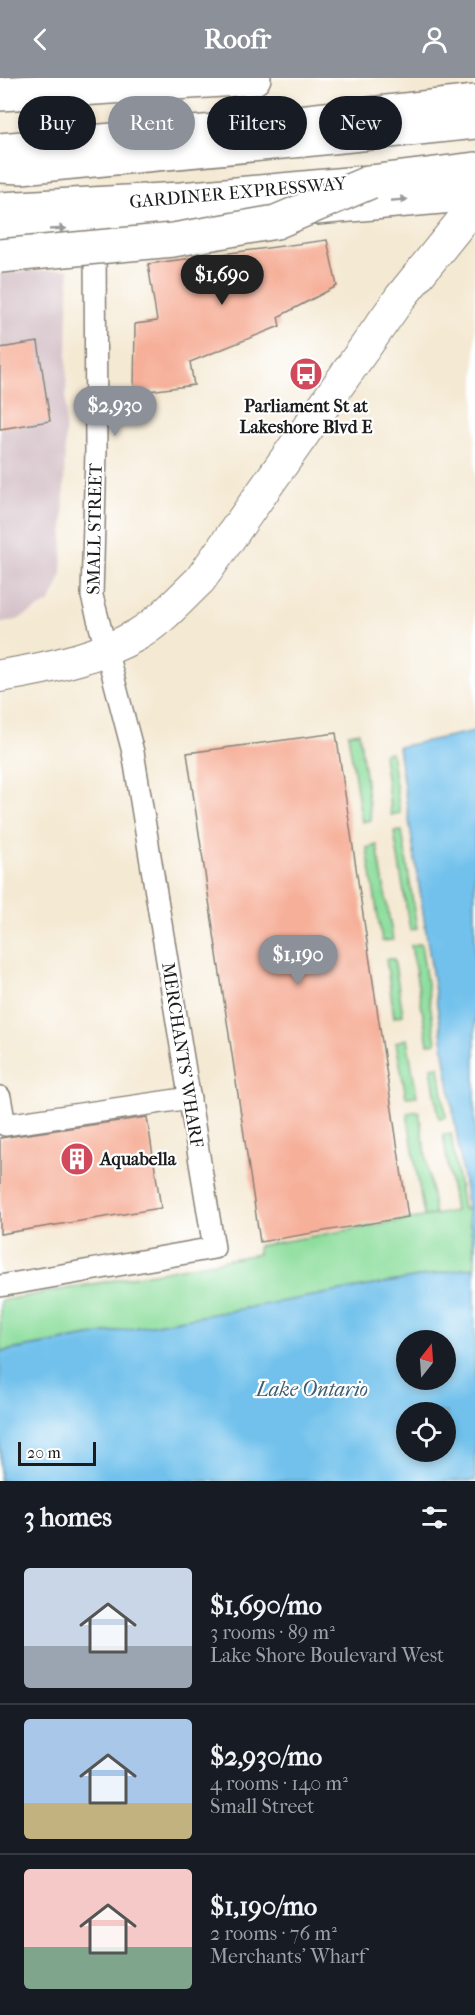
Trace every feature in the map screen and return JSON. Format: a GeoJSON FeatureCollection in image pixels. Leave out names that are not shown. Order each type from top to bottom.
{"type":"FeatureCollection","features":[{"type":"Feature","properties":{"kind":"highway"},"geometry":{"type":"LineString","coordinates":[[0,94],[254,78]]}},
{"type":"Feature","properties":{"kind":"highway"},"geometry":{"type":"LineString","coordinates":[[0,150],[238,129],[475,102]]}},
{"type":"Feature","properties":{"kind":"highway"},"geometry":{"type":"LineString","coordinates":[[0,166],[21,167],[475,122]]}},
{"type":"Feature","properties":{"kind":"highway","name":"GARDINER EXPRESSWAY"},"geometry":{"type":"LineString","coordinates":[[0,208],[181,199],[370,182],[475,169]]}},
{"type":"Feature","properties":{"kind":"highway"},"geometry":{"type":"LineString","coordinates":[[0,256],[173,240],[276,222],[370,182]]}},
{"type":"Feature","properties":{"kind":"highway"},"geometry":{"type":"LineString","coordinates":[[0,233],[475,194]]}},
{"type":"Feature","properties":{"kind":"main road"},"geometry":{"type":"LineString","coordinates":[[0,676],[105,650],[137,634],[158,620],[200,580],[400,298],[475,205]]}},
{"type":"Feature","properties":{"kind":"street","name":"SMALL STREET"},"geometry":{"type":"LineString","coordinates":[[95,227],[96,451],[92,596],[105,650]]}},
{"type":"Feature","properties":{"kind":"street","name":"MERCHANTS' WHARF"},"geometry":{"type":"LineString","coordinates":[[0,1286],[214,1248],[133,752],[105,650]]}},
{"type":"Feature","properties":{"kind":"street"},"geometry":{"type":"LineString","coordinates":[[0,1096],[5,1125],[190,1098]]}},
{"type":"Feature","properties":{"kind":"shaded area"},"geometry":{"type":"Polygon","coordinates":[[[69,269],[62,574],[50,602],[17,620],[0,623],[0,273],[69,269]]]}},
{"type":"Feature","properties":{"kind":"green space"},"geometry":{"type":"Polygon","coordinates":[[[359,732],[371,820],[362,822],[348,734],[359,732]]]}},
{"type":"Feature","properties":{"kind":"green space"},"geometry":{"type":"Polygon","coordinates":[[[391,752],[400,813],[391,815],[383,754],[391,752]]]}},
{"type":"Feature","properties":{"kind":"green space"},"geometry":{"type":"Polygon","coordinates":[[[402,831],[417,929],[410,930],[394,832],[402,831]]]}},
{"type":"Feature","properties":{"kind":"green space"},"geometry":{"type":"Polygon","coordinates":[[[377,845],[393,940],[382,941],[367,848],[377,845]]]}},
{"type":"Feature","properties":{"kind":"green space"},"geometry":{"type":"Polygon","coordinates":[[[421,944],[436,1043],[428,1044],[411,945],[421,944]]]}},
{"type":"Feature","properties":{"kind":"green space"},"geometry":{"type":"Polygon","coordinates":[[[386,959],[394,959],[403,1015],[394,1017],[386,959]]]}},
{"type":"Feature","properties":{"kind":"green space"},"geometry":{"type":"Polygon","coordinates":[[[407,1039],[417,1096],[406,1097],[396,1042],[407,1039]]]}},
{"type":"Feature","properties":{"kind":"green space"},"geometry":{"type":"Polygon","coordinates":[[[439,1066],[446,1117],[439,1118],[431,1067],[439,1066]]]}},
{"type":"Feature","properties":{"kind":"green space"},"geometry":{"type":"Polygon","coordinates":[[[419,1111],[435,1215],[455,1211],[443,1134],[451,1134],[463,1209],[468,1209],[475,1267],[0,1352],[0,1301],[258,1254],[258,1246],[434,1215],[424,1216],[407,1113],[419,1111]]]}},
{"type":"Feature","properties":{"kind":"water"},"geometry":{"type":"Polygon","coordinates":[[[475,731],[475,1256],[398,747],[475,731]]]}},
{"type":"Feature","properties":{"kind":"water","name":"Lake Ontario"},"geometry":{"type":"Polygon","coordinates":[[[475,1267],[475,1481],[0,1481],[0,1352],[475,1267]]]}},
{"type":"Feature","properties":{"kind":"building"},"geometry":{"type":"Polygon","coordinates":[[[327,240],[337,286],[278,317],[280,326],[190,362],[194,385],[134,393],[135,324],[157,321],[148,264],[327,240]]]}},
{"type":"Feature","properties":{"kind":"building"},"geometry":{"type":"Polygon","coordinates":[[[38,342],[50,421],[0,429],[0,348],[38,342]]]}},
{"type":"Feature","properties":{"kind":"building"},"geometry":{"type":"Polygon","coordinates":[[[336,733],[408,1217],[260,1242],[187,753],[336,733]]]}},
{"type":"Feature","properties":{"kind":"building","name":"Aquabella"},"geometry":{"type":"Polygon","coordinates":[[[147,1117],[161,1208],[0,1234],[0,1138],[147,1117]]]}},
{"type":"Feature","properties":{"kind":"place","name":"Parliament St at Lakeshore Blvd E"},"geometry":{"type":"Point","coordinates":[306,374]}},
{"type":"Feature","properties":{"kind":"place","name":"Aquabella"},"geometry":{"type":"Point","coordinates":[77,1159]}}]}
